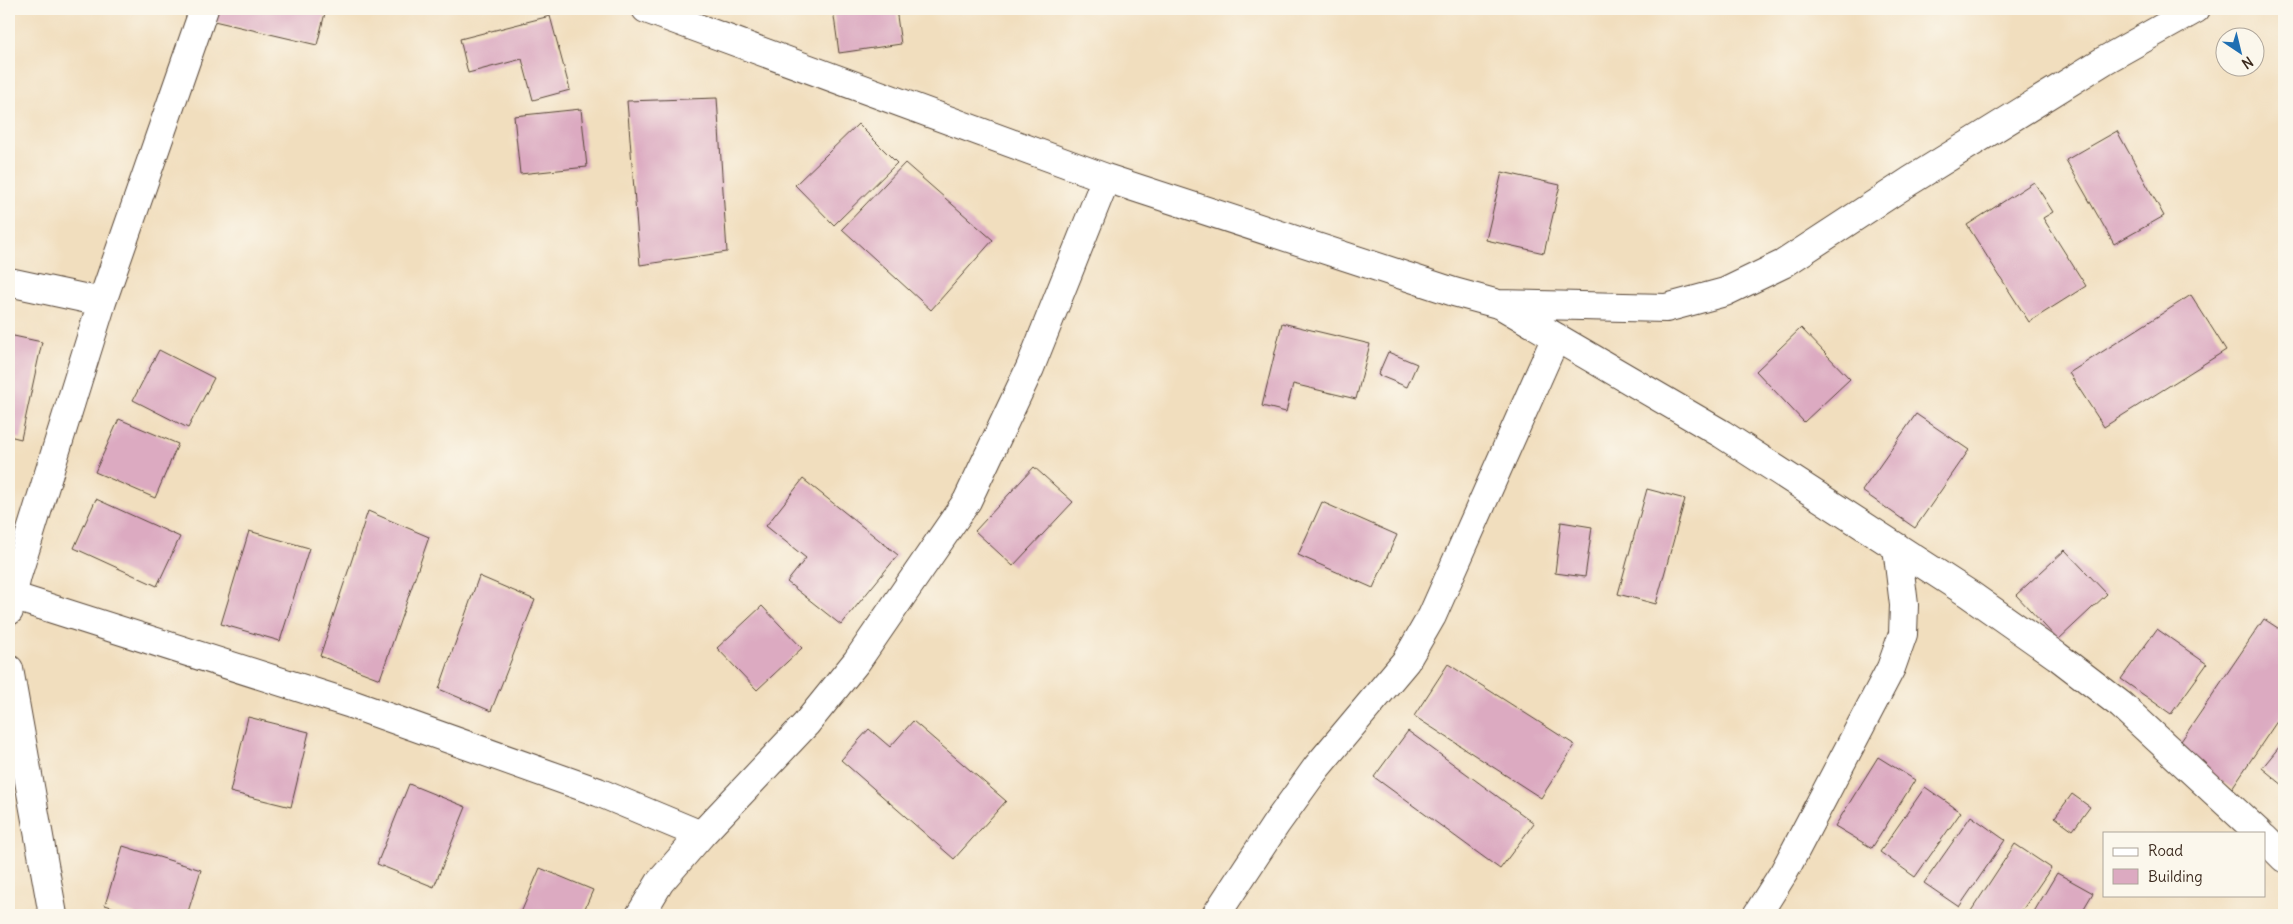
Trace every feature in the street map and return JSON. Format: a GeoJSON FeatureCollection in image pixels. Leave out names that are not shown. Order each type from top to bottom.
{"type":"FeatureCollection","features":[{"type":"Feature","properties":{"kind":"street"},"geometry":{"type":"LineString","coordinates":[[204,9],[102,302],[11,604],[351,704],[598,792],[701,835]]}},
{"type":"Feature","properties":{"kind":"street"},"geometry":{"type":"LineString","coordinates":[[646,9],[1106,178],[1444,289],[1498,304],[1722,434],[1897,547],[2057,656],[2121,705],[2258,832]]}},
{"type":"Feature","properties":{"kind":"street"},"geometry":{"type":"LineString","coordinates":[[1498,304],[1666,308],[1725,292],[1783,264],[1918,176],[2105,60],[2196,9]]}},
{"type":"Feature","properties":{"kind":"street"},"geometry":{"type":"LineString","coordinates":[[640,915],[660,882],[701,835],[806,724],[857,661],[967,502],[1030,368],[1106,178]]}},
{"type":"Feature","properties":{"kind":"street"},"geometry":{"type":"LineString","coordinates":[[9,282],[102,302]]}},
{"type":"Feature","properties":{"kind":"street"},"geometry":{"type":"LineString","coordinates":[[1216,915],[1276,824],[1317,767],[1406,661],[1432,616],[1556,337]]}},
{"type":"Feature","properties":{"kind":"street"},"geometry":{"type":"LineString","coordinates":[[1757,915],[1784,872],[1892,668],[1903,634],[1904,605],[1897,547]]}},
{"type":"Feature","properties":{"kind":"street"},"geometry":{"type":"LineString","coordinates":[[9,669],[53,915]]}},
{"type":"Feature","properties":{"kind":"street"},"geometry":{"type":"LineString","coordinates":[[2266,840],[2284,858]]}},
{"type":"Feature","properties":{"kind":"building"},"geometry":{"type":"Polygon","coordinates":[[[217,9],[326,9],[317,45],[214,21],[217,9]]]}},
{"type":"Feature","properties":{"kind":"building"},"geometry":{"type":"Polygon","coordinates":[[[833,9],[896,9],[901,44],[839,53],[833,9]]]}},
{"type":"Feature","properties":{"kind":"building"},"geometry":{"type":"Polygon","coordinates":[[[550,16],[570,90],[533,100],[522,59],[468,73],[460,39],[550,16]]]}},
{"type":"Feature","properties":{"kind":"building"},"geometry":{"type":"Polygon","coordinates":[[[717,98],[727,252],[640,265],[627,101],[717,98]]]}},
{"type":"Feature","properties":{"kind":"building"},"geometry":{"type":"Polygon","coordinates":[[[581,109],[587,167],[520,174],[514,116],[581,109]]]}},
{"type":"Feature","properties":{"kind":"building"},"geometry":{"type":"Polygon","coordinates":[[[858,124],[897,163],[834,225],[795,185],[858,124]]]}},
{"type":"Feature","properties":{"kind":"building"},"geometry":{"type":"Polygon","coordinates":[[[2117,131],[2164,216],[2114,244],[2066,160],[2117,131]]]}},
{"type":"Feature","properties":{"kind":"building"},"geometry":{"type":"Polygon","coordinates":[[[905,163],[993,240],[931,310],[842,229],[905,163]]]}},
{"type":"Feature","properties":{"kind":"building"},"geometry":{"type":"Polygon","coordinates":[[[1502,172],[1560,185],[1544,253],[1486,240],[1502,172]]]}},
{"type":"Feature","properties":{"kind":"building"},"geometry":{"type":"Polygon","coordinates":[[[2034,182],[2053,212],[2043,218],[2086,286],[2029,322],[1967,225],[2034,182]]]}},
{"type":"Feature","properties":{"kind":"building"},"geometry":{"type":"Polygon","coordinates":[[[2191,295],[2226,350],[2104,427],[2069,373],[2191,295]]]}},
{"type":"Feature","properties":{"kind":"building"},"geometry":{"type":"Polygon","coordinates":[[[1282,323],[1370,344],[1356,399],[1293,384],[1286,412],[1262,406],[1282,323]]]}},
{"type":"Feature","properties":{"kind":"building"},"geometry":{"type":"Polygon","coordinates":[[[1801,328],[1850,379],[1804,422],[1756,371],[1801,328]]]}},
{"type":"Feature","properties":{"kind":"building"},"geometry":{"type":"Polygon","coordinates":[[[9,335],[42,342],[21,439],[9,436],[9,335]]]}},
{"type":"Feature","properties":{"kind":"building"},"geometry":{"type":"Polygon","coordinates":[[[159,350],[214,378],[188,428],[133,400],[159,350]]]}},
{"type":"Feature","properties":{"kind":"building"},"geometry":{"type":"Polygon","coordinates":[[[1388,352],[1417,364],[1407,387],[1378,375],[1388,352]]]}},
{"type":"Feature","properties":{"kind":"building"},"geometry":{"type":"Polygon","coordinates":[[[1916,414],[1969,450],[1915,528],[1862,491],[1916,414]]]}},
{"type":"Feature","properties":{"kind":"building"},"geometry":{"type":"Polygon","coordinates":[[[119,419],[178,444],[155,498],[95,472],[119,419]]]}},
{"type":"Feature","properties":{"kind":"building"},"geometry":{"type":"Polygon","coordinates":[[[1034,467],[1073,502],[1013,566],[975,531],[1034,467]]]}},
{"type":"Feature","properties":{"kind":"building"},"geometry":{"type":"Polygon","coordinates":[[[803,479],[898,555],[841,625],[787,582],[806,558],[766,526],[803,479]]]}},
{"type":"Feature","properties":{"kind":"building"},"geometry":{"type":"Polygon","coordinates":[[[1647,489],[1685,499],[1656,604],[1618,594],[1647,489]]]}},
{"type":"Feature","properties":{"kind":"building"},"geometry":{"type":"Polygon","coordinates":[[[96,499],[180,537],[157,586],[74,548],[96,499]]]}},
{"type":"Feature","properties":{"kind":"building"},"geometry":{"type":"Polygon","coordinates":[[[1322,502],[1397,535],[1373,588],[1298,555],[1322,502]]]}},
{"type":"Feature","properties":{"kind":"building"},"geometry":{"type":"Polygon","coordinates":[[[368,511],[429,537],[380,679],[320,656],[368,511]]]}},
{"type":"Feature","properties":{"kind":"building"},"geometry":{"type":"Polygon","coordinates":[[[1561,522],[1592,527],[1585,577],[1555,573],[1561,522]]]}},
{"type":"Feature","properties":{"kind":"building"},"geometry":{"type":"Polygon","coordinates":[[[249,531],[309,548],[280,641],[221,624],[249,531]]]}},
{"type":"Feature","properties":{"kind":"building"},"geometry":{"type":"Polygon","coordinates":[[[2065,550],[2107,594],[2058,640],[2016,595],[2065,550]]]}},
{"type":"Feature","properties":{"kind":"building"},"geometry":{"type":"Polygon","coordinates":[[[479,576],[535,600],[491,711],[439,689],[479,576]]]}},
{"type":"Feature","properties":{"kind":"building"},"geometry":{"type":"Polygon","coordinates":[[[762,606],[802,648],[757,690],[717,648],[762,606]]]}},
{"type":"Feature","properties":{"kind":"building"},"geometry":{"type":"Polygon","coordinates":[[[2264,619],[2284,632],[2284,711],[2232,788],[2175,750],[2264,619]]]}},
{"type":"Feature","properties":{"kind":"building"},"geometry":{"type":"Polygon","coordinates":[[[2157,629],[2207,664],[2171,714],[2121,679],[2157,629]]]}},
{"type":"Feature","properties":{"kind":"building"},"geometry":{"type":"Polygon","coordinates":[[[1448,664],[1575,745],[1541,798],[1414,716],[1448,664]]]}},
{"type":"Feature","properties":{"kind":"building"},"geometry":{"type":"Polygon","coordinates":[[[248,717],[309,732],[291,807],[230,792],[248,717]]]}},
{"type":"Feature","properties":{"kind":"building"},"geometry":{"type":"Polygon","coordinates":[[[913,721],[1006,801],[954,859],[841,760],[869,729],[890,747],[913,721]]]}},
{"type":"Feature","properties":{"kind":"building"},"geometry":{"type":"Polygon","coordinates":[[[1408,731],[1534,823],[1500,869],[1374,777],[1408,731]]]}},
{"type":"Feature","properties":{"kind":"building"},"geometry":{"type":"Polygon","coordinates":[[[2284,741],[2284,786],[2262,768],[2284,741]]]}},
{"type":"Feature","properties":{"kind":"building"},"geometry":{"type":"Polygon","coordinates":[[[1878,757],[1915,780],[1872,848],[1835,826],[1878,757]]]}},
{"type":"Feature","properties":{"kind":"building"},"geometry":{"type":"Polygon","coordinates":[[[409,784],[466,807],[434,887],[377,864],[409,784]]]}},
{"type":"Feature","properties":{"kind":"building"},"geometry":{"type":"Polygon","coordinates":[[[1925,787],[1961,812],[1915,877],[1880,852],[1925,787]]]}},
{"type":"Feature","properties":{"kind":"building"},"geometry":{"type":"Polygon","coordinates":[[[2072,794],[2090,807],[2073,830],[2055,817],[2072,794]]]}},
{"type":"Feature","properties":{"kind":"building"},"geometry":{"type":"Polygon","coordinates":[[[1971,816],[2005,840],[1959,907],[1924,883],[1971,816]]]}},
{"type":"Feature","properties":{"kind":"building"},"geometry":{"type":"Polygon","coordinates":[[[2015,844],[2051,868],[2019,915],[1969,914],[2015,844]]]}},
{"type":"Feature","properties":{"kind":"building"},"geometry":{"type":"Polygon","coordinates":[[[123,846],[201,870],[187,915],[138,915],[105,905],[123,846]]]}},
{"type":"Feature","properties":{"kind":"building"},"geometry":{"type":"Polygon","coordinates":[[[540,868],[593,890],[582,915],[520,915],[540,868]]]}},
{"type":"Feature","properties":{"kind":"building"},"geometry":{"type":"Polygon","coordinates":[[[2057,873],[2093,893],[2080,915],[2032,915],[2057,873]]]}}]}
